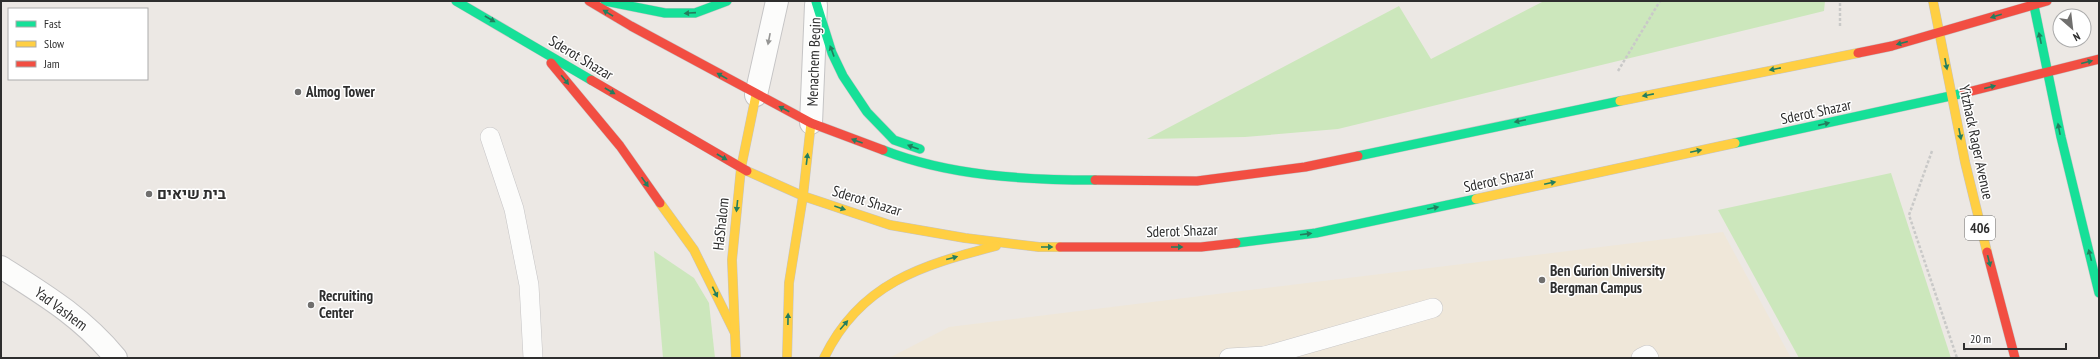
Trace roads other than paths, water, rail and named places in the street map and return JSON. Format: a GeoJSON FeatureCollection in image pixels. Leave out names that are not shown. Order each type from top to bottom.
{"type":"FeatureCollection","features":[{"type":"Feature","properties":{"kind":"main road","name":"Sderot Shazar"},"geometry":{"type":"LineString","coordinates":[[456,1],[741,168],[803,196],[890,225],[965,238],[1039,247],[1201,247],[1316,233],[1952,96],[2099,59]]}},
{"type":"Feature","properties":{"kind":"main road"},"geometry":{"type":"LineString","coordinates":[[589,1],[756,95],[811,123],[908,160],[989,174],[1043,180],[1197,181],[1305,167],[1598,105],[1847,55],[1940,33],[2033,3],[2047,1]]}},
{"type":"Feature","properties":{"kind":"main road"},"geometry":{"type":"LineString","coordinates":[[604,1],[665,13],[695,13],[727,1]]}},
{"type":"Feature","properties":{"kind":"main road","name":"Yitzhack Rager Avenue"},"geometry":{"type":"LineString","coordinates":[[1933,1],[1981,229],[2015,358]]}},
{"type":"Feature","properties":{"kind":"main road"},"geometry":{"type":"LineString","coordinates":[[816,2],[832,53],[840,70],[867,112],[894,140],[930,153]]}},
{"type":"Feature","properties":{"kind":"main road"},"geometry":{"type":"LineString","coordinates":[[2033,3],[2060,137],[2099,293]]}},
{"type":"Feature","properties":{"kind":"main road"},"geometry":{"type":"LineString","coordinates":[[540,50],[620,146],[694,250],[735,333]]}},
{"type":"Feature","properties":{"kind":"main road","name":"HaShalom"},"geometry":{"type":"LineString","coordinates":[[736,358],[732,260],[741,168],[756,95]]}},
{"type":"Feature","properties":{"kind":"main road"},"geometry":{"type":"LineString","coordinates":[[787,358],[788,283],[803,196],[811,123]]}},
{"type":"Feature","properties":{"kind":"main road"},"geometry":{"type":"LineString","coordinates":[[945,158],[989,174]]}},
{"type":"Feature","properties":{"kind":"main road"},"geometry":{"type":"LineString","coordinates":[[824,358],[830,341],[865,301],[929,264],[1008,243]]}},
{"type":"Feature","properties":{"kind":"street"},"geometry":{"type":"LineString","coordinates":[[756,95],[777,1]]}},
{"type":"Feature","properties":{"kind":"street","name":"Menachem Begin"},"geometry":{"type":"LineString","coordinates":[[811,123],[816,2]]}},
{"type":"Feature","properties":{"kind":"street","name":"Yad Vashem"},"geometry":{"type":"LineString","coordinates":[[1,267],[63,307],[102,342],[116,358]]}},
{"type":"Feature","properties":{"kind":"lane"},"geometry":{"type":"LineString","coordinates":[[490,137],[514,209],[528,285],[533,358]]}},
{"type":"Feature","properties":{"kind":"lane"},"geometry":{"type":"LineString","coordinates":[[1228,358],[1265,357],[1433,308]]}},
{"type":"Feature","properties":{"kind":"lane"},"geometry":{"type":"LineString","coordinates":[[1641,358],[1647,355],[1649,358]]}},
{"type":"Feature","properties":{"kind":"place","name":"Almog Tower"},"geometry":{"type":"Point","coordinates":[298,92]}},
{"type":"Feature","properties":{"kind":"place","name":"בית שיאים"},"geometry":{"type":"Point","coordinates":[149,194]}},
{"type":"Feature","properties":{"kind":"place","name":"Ben Gurion University Bergman Campus"},"geometry":{"type":"Point","coordinates":[1542,280]}},
{"type":"Feature","properties":{"kind":"place","name":"Recruiting Center"},"geometry":{"type":"Point","coordinates":[311,305]}}]}
